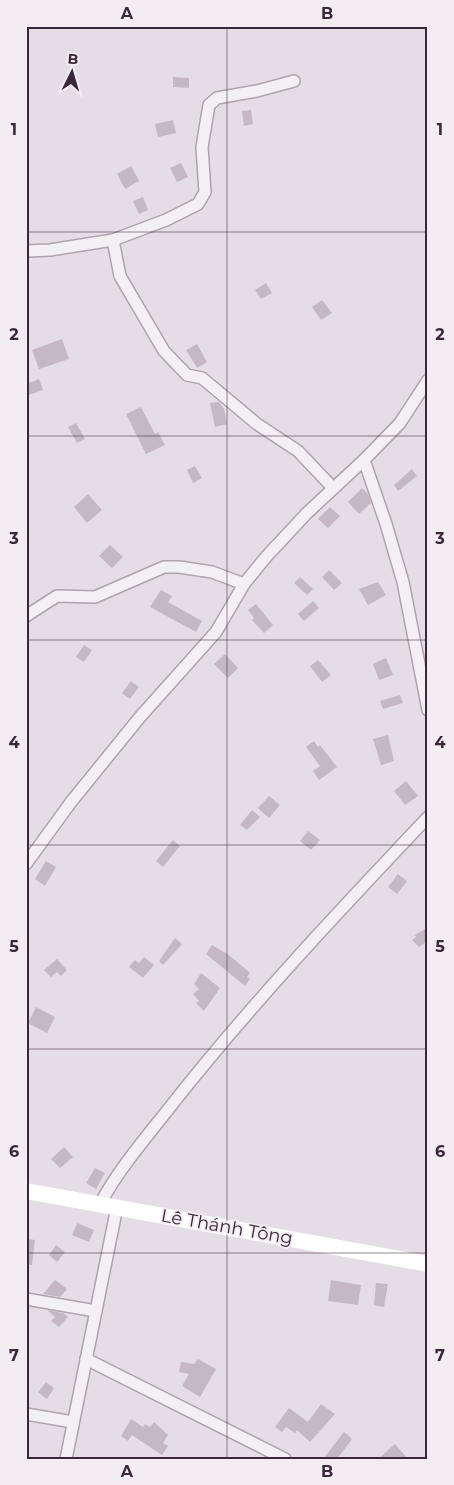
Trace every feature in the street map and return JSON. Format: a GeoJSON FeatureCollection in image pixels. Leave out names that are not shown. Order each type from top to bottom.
{"type":"FeatureCollection","features":[{"type":"Feature","properties":{"kind":"street"},"geometry":{"type":"LineString","coordinates":[[26,251],[50,250],[113,240],[166,220],[198,204],[205,192],[202,147],[209,105],[217,98],[257,92],[294,81]]}},
{"type":"Feature","properties":{"kind":"street"},"geometry":{"type":"LineString","coordinates":[[113,240],[120,276],[164,351],[186,375],[202,378],[257,424],[298,451],[333,488]]}},
{"type":"Feature","properties":{"kind":"street"},"geometry":{"type":"LineString","coordinates":[[26,864],[71,802],[128,732],[216,632],[244,584],[278,545],[333,488],[400,423],[428,380]]}},
{"type":"Feature","properties":{"kind":"street"},"geometry":{"type":"LineString","coordinates":[[364,460],[404,582],[428,710]]}},
{"type":"Feature","properties":{"kind":"street"},"geometry":{"type":"LineString","coordinates":[[26,616],[57,596],[95,597],[164,566],[212,572],[244,584]]}},
{"type":"Feature","properties":{"kind":"street"},"geometry":{"type":"LineString","coordinates":[[100,1204],[121,1170],[204,1065],[293,962],[428,816]]}},
{"type":"Feature","properties":{"kind":"street","name":"Lê Thánh Tông"},"geometry":{"type":"LineString","coordinates":[[26,1191],[428,1264]]}},
{"type":"Feature","properties":{"kind":"street"},"geometry":{"type":"LineString","coordinates":[[66,1459],[117,1207]]}},
{"type":"Feature","properties":{"kind":"street"},"geometry":{"type":"LineString","coordinates":[[26,1299],[96,1311]]}},
{"type":"Feature","properties":{"kind":"street"},"geometry":{"type":"LineString","coordinates":[[86,1359],[285,1459]]}},
{"type":"Feature","properties":{"kind":"street"},"geometry":{"type":"LineString","coordinates":[[26,1414],[73,1422]]}},
{"type":"Feature","properties":{"kind":"building"},"geometry":{"type":"Polygon","coordinates":[[[173,77],[189,78],[189,88],[173,87],[173,77]]]}},
{"type":"Feature","properties":{"kind":"building"},"geometry":{"type":"Polygon","coordinates":[[[251,110],[253,124],[244,126],[242,111],[251,110]]]}},
{"type":"Feature","properties":{"kind":"building"},"geometry":{"type":"Polygon","coordinates":[[[173,120],[176,133],[158,137],[155,124],[173,120]]]}},
{"type":"Feature","properties":{"kind":"building"},"geometry":{"type":"Polygon","coordinates":[[[181,163],[188,177],[177,182],[170,168],[181,163]]]}},
{"type":"Feature","properties":{"kind":"building"},"geometry":{"type":"Polygon","coordinates":[[[131,166],[139,181],[125,189],[117,174],[131,166]]]}},
{"type":"Feature","properties":{"kind":"building"},"geometry":{"type":"Polygon","coordinates":[[[143,197],[148,210],[139,214],[133,201],[143,197]]]}},
{"type":"Feature","properties":{"kind":"building"},"geometry":{"type":"Polygon","coordinates":[[[266,283],[272,293],[261,299],[255,290],[266,283]]]}},
{"type":"Feature","properties":{"kind":"building"},"geometry":{"type":"Polygon","coordinates":[[[322,300],[332,313],[321,320],[312,307],[322,300]]]}},
{"type":"Feature","properties":{"kind":"building"},"geometry":{"type":"Polygon","coordinates":[[[62,339],[69,359],[39,369],[32,350],[62,339]]]}},
{"type":"Feature","properties":{"kind":"building"},"geometry":{"type":"Polygon","coordinates":[[[197,344],[207,362],[197,368],[186,350],[197,344]]]}},
{"type":"Feature","properties":{"kind":"building"},"geometry":{"type":"Polygon","coordinates":[[[39,379],[43,390],[26,396],[26,384],[39,379]]]}},
{"type":"Feature","properties":{"kind":"building"},"geometry":{"type":"Polygon","coordinates":[[[219,402],[224,409],[227,424],[215,427],[210,403],[219,402]]]}},
{"type":"Feature","properties":{"kind":"building"},"geometry":{"type":"Polygon","coordinates":[[[141,407],[155,434],[158,432],[165,445],[146,454],[126,414],[141,407]]]}},
{"type":"Feature","properties":{"kind":"building"},"geometry":{"type":"Polygon","coordinates":[[[76,423],[85,439],[77,443],[68,427],[76,423]]]}},
{"type":"Feature","properties":{"kind":"building"},"geometry":{"type":"Polygon","coordinates":[[[195,466],[202,478],[193,483],[187,470],[195,466]]]}},
{"type":"Feature","properties":{"kind":"building"},"geometry":{"type":"Polygon","coordinates":[[[412,469],[417,476],[398,491],[394,485],[412,469]]]}},
{"type":"Feature","properties":{"kind":"building"},"geometry":{"type":"Polygon","coordinates":[[[362,488],[368,494],[371,503],[359,514],[348,502],[362,488]]]}},
{"type":"Feature","properties":{"kind":"building"},"geometry":{"type":"Polygon","coordinates":[[[88,494],[102,510],[87,523],[74,507],[88,494]]]}},
{"type":"Feature","properties":{"kind":"building"},"geometry":{"type":"Polygon","coordinates":[[[330,507],[340,516],[328,528],[318,519],[330,507]]]}},
{"type":"Feature","properties":{"kind":"building"},"geometry":{"type":"Polygon","coordinates":[[[110,545],[123,557],[112,568],[99,556],[110,545]]]}},
{"type":"Feature","properties":{"kind":"building"},"geometry":{"type":"Polygon","coordinates":[[[329,570],[342,583],[334,590],[322,577],[329,570]]]}},
{"type":"Feature","properties":{"kind":"building"},"geometry":{"type":"Polygon","coordinates":[[[300,577],[313,589],[307,595],[294,583],[300,577]]]}},
{"type":"Feature","properties":{"kind":"building"},"geometry":{"type":"Polygon","coordinates":[[[378,582],[386,595],[368,605],[359,589],[378,582]]]}},
{"type":"Feature","properties":{"kind":"building"},"geometry":{"type":"Polygon","coordinates":[[[161,590],[172,596],[168,602],[202,621],[196,632],[150,607],[161,590]]]}},
{"type":"Feature","properties":{"kind":"building"},"geometry":{"type":"Polygon","coordinates":[[[313,601],[319,608],[304,621],[298,614],[313,601]]]}},
{"type":"Feature","properties":{"kind":"building"},"geometry":{"type":"Polygon","coordinates":[[[256,604],[273,625],[264,633],[252,620],[254,618],[248,610],[256,604]]]}},
{"type":"Feature","properties":{"kind":"building"},"geometry":{"type":"Polygon","coordinates":[[[84,645],[92,650],[84,662],[76,657],[84,645]]]}},
{"type":"Feature","properties":{"kind":"building"},"geometry":{"type":"Polygon","coordinates":[[[225,654],[238,668],[228,678],[214,664],[225,654]]]}},
{"type":"Feature","properties":{"kind":"building"},"geometry":{"type":"Polygon","coordinates":[[[386,658],[393,675],[379,680],[373,664],[386,658]]]}},
{"type":"Feature","properties":{"kind":"building"},"geometry":{"type":"Polygon","coordinates":[[[318,660],[331,675],[322,682],[310,666],[318,660]]]}},
{"type":"Feature","properties":{"kind":"building"},"geometry":{"type":"Polygon","coordinates":[[[131,681],[139,687],[130,699],[122,693],[131,681]]]}},
{"type":"Feature","properties":{"kind":"building"},"geometry":{"type":"Polygon","coordinates":[[[400,695],[403,703],[383,709],[380,701],[400,695]]]}},
{"type":"Feature","properties":{"kind":"building"},"geometry":{"type":"Polygon","coordinates":[[[388,735],[394,761],[381,765],[373,739],[388,735]]]}},
{"type":"Feature","properties":{"kind":"building"},"geometry":{"type":"Polygon","coordinates":[[[314,741],[318,747],[320,745],[337,767],[319,780],[313,771],[320,766],[306,747],[314,741]]]}},
{"type":"Feature","properties":{"kind":"building"},"geometry":{"type":"Polygon","coordinates":[[[406,781],[418,796],[405,805],[394,791],[406,781]]]}},
{"type":"Feature","properties":{"kind":"building"},"geometry":{"type":"Polygon","coordinates":[[[269,796],[280,805],[269,818],[258,808],[269,796]]]}},
{"type":"Feature","properties":{"kind":"building"},"geometry":{"type":"Polygon","coordinates":[[[252,810],[260,817],[247,830],[240,825],[252,810]]]}},
{"type":"Feature","properties":{"kind":"building"},"geometry":{"type":"Polygon","coordinates":[[[308,831],[320,840],[311,850],[300,841],[308,831]]]}},
{"type":"Feature","properties":{"kind":"building"},"geometry":{"type":"Polygon","coordinates":[[[173,840],[180,846],[163,867],[156,861],[173,840]]]}},
{"type":"Feature","properties":{"kind":"building"},"geometry":{"type":"Polygon","coordinates":[[[46,861],[56,867],[45,886],[35,879],[46,861]]]}},
{"type":"Feature","properties":{"kind":"building"},"geometry":{"type":"Polygon","coordinates":[[[398,874],[407,881],[397,894],[388,887],[398,874]]]}},
{"type":"Feature","properties":{"kind":"building"},"geometry":{"type":"Polygon","coordinates":[[[428,927],[428,941],[419,947],[412,940],[416,937],[415,935],[428,927]]]}},
{"type":"Feature","properties":{"kind":"building"},"geometry":{"type":"Polygon","coordinates":[[[175,938],[182,944],[163,965],[159,961],[175,938]]]}},
{"type":"Feature","properties":{"kind":"building"},"geometry":{"type":"Polygon","coordinates":[[[212,945],[229,955],[250,973],[247,977],[250,979],[245,986],[206,954],[212,945]]]}},
{"type":"Feature","properties":{"kind":"building"},"geometry":{"type":"Polygon","coordinates":[[[144,957],[154,965],[143,978],[129,967],[135,960],[139,963],[144,957]]]}},
{"type":"Feature","properties":{"kind":"building"},"geometry":{"type":"Polygon","coordinates":[[[57,959],[67,970],[61,976],[57,972],[51,977],[44,970],[57,959]]]}},
{"type":"Feature","properties":{"kind":"building"},"geometry":{"type":"Polygon","coordinates":[[[201,973],[220,988],[204,1011],[196,1003],[199,1001],[193,994],[199,989],[194,984],[201,973]]]}},
{"type":"Feature","properties":{"kind":"building"},"geometry":{"type":"Polygon","coordinates":[[[36,1007],[55,1017],[47,1033],[28,1023],[36,1007]]]}},
{"type":"Feature","properties":{"kind":"building"},"geometry":{"type":"Polygon","coordinates":[[[64,1147],[73,1157],[60,1168],[51,1159],[64,1147]]]}},
{"type":"Feature","properties":{"kind":"building"},"geometry":{"type":"Polygon","coordinates":[[[95,1168],[105,1173],[96,1189],[86,1183],[95,1168]]]}},
{"type":"Feature","properties":{"kind":"building"},"geometry":{"type":"Polygon","coordinates":[[[77,1223],[94,1230],[89,1242],[72,1235],[77,1223]]]}},
{"type":"Feature","properties":{"kind":"building"},"geometry":{"type":"Polygon","coordinates":[[[26,1239],[35,1240],[32,1265],[26,1264],[26,1239]]]}},
{"type":"Feature","properties":{"kind":"building"},"geometry":{"type":"Polygon","coordinates":[[[56,1245],[65,1252],[57,1262],[49,1255],[56,1245]]]}},
{"type":"Feature","properties":{"kind":"building"},"geometry":{"type":"Polygon","coordinates":[[[55,1280],[67,1289],[60,1297],[43,1294],[55,1280]]]}},
{"type":"Feature","properties":{"kind":"building"},"geometry":{"type":"Polygon","coordinates":[[[331,1280],[361,1285],[358,1305],[328,1301],[331,1280]]]}},
{"type":"Feature","properties":{"kind":"building"},"geometry":{"type":"Polygon","coordinates":[[[376,1283],[388,1284],[384,1307],[374,1305],[376,1283]]]}},
{"type":"Feature","properties":{"kind":"building"},"geometry":{"type":"Polygon","coordinates":[[[47,1310],[63,1313],[68,1317],[59,1327],[51,1321],[55,1317],[47,1310]]]}},
{"type":"Feature","properties":{"kind":"building"},"geometry":{"type":"Polygon","coordinates":[[[198,1359],[216,1369],[200,1397],[182,1386],[189,1374],[179,1372],[181,1362],[194,1364],[198,1359]]]}},
{"type":"Feature","properties":{"kind":"building"},"geometry":{"type":"Polygon","coordinates":[[[46,1382],[54,1388],[47,1399],[38,1392],[46,1382]]]}},
{"type":"Feature","properties":{"kind":"building"},"geometry":{"type":"Polygon","coordinates":[[[321,1404],[335,1414],[310,1442],[297,1430],[295,1433],[286,1427],[282,1432],[275,1427],[289,1408],[308,1422],[321,1404]]]}},
{"type":"Feature","properties":{"kind":"building"},"geometry":{"type":"Polygon","coordinates":[[[131,1419],[143,1427],[145,1424],[150,1427],[154,1422],[168,1435],[163,1443],[168,1446],[162,1455],[132,1435],[128,1441],[121,1436],[131,1419]]]}},
{"type":"Feature","properties":{"kind":"building"},"geometry":{"type":"Polygon","coordinates":[[[344,1432],[352,1439],[337,1459],[323,1459],[344,1432]]]}},
{"type":"Feature","properties":{"kind":"building"},"geometry":{"type":"Polygon","coordinates":[[[395,1444],[408,1459],[378,1459],[395,1444]]]}}]}
